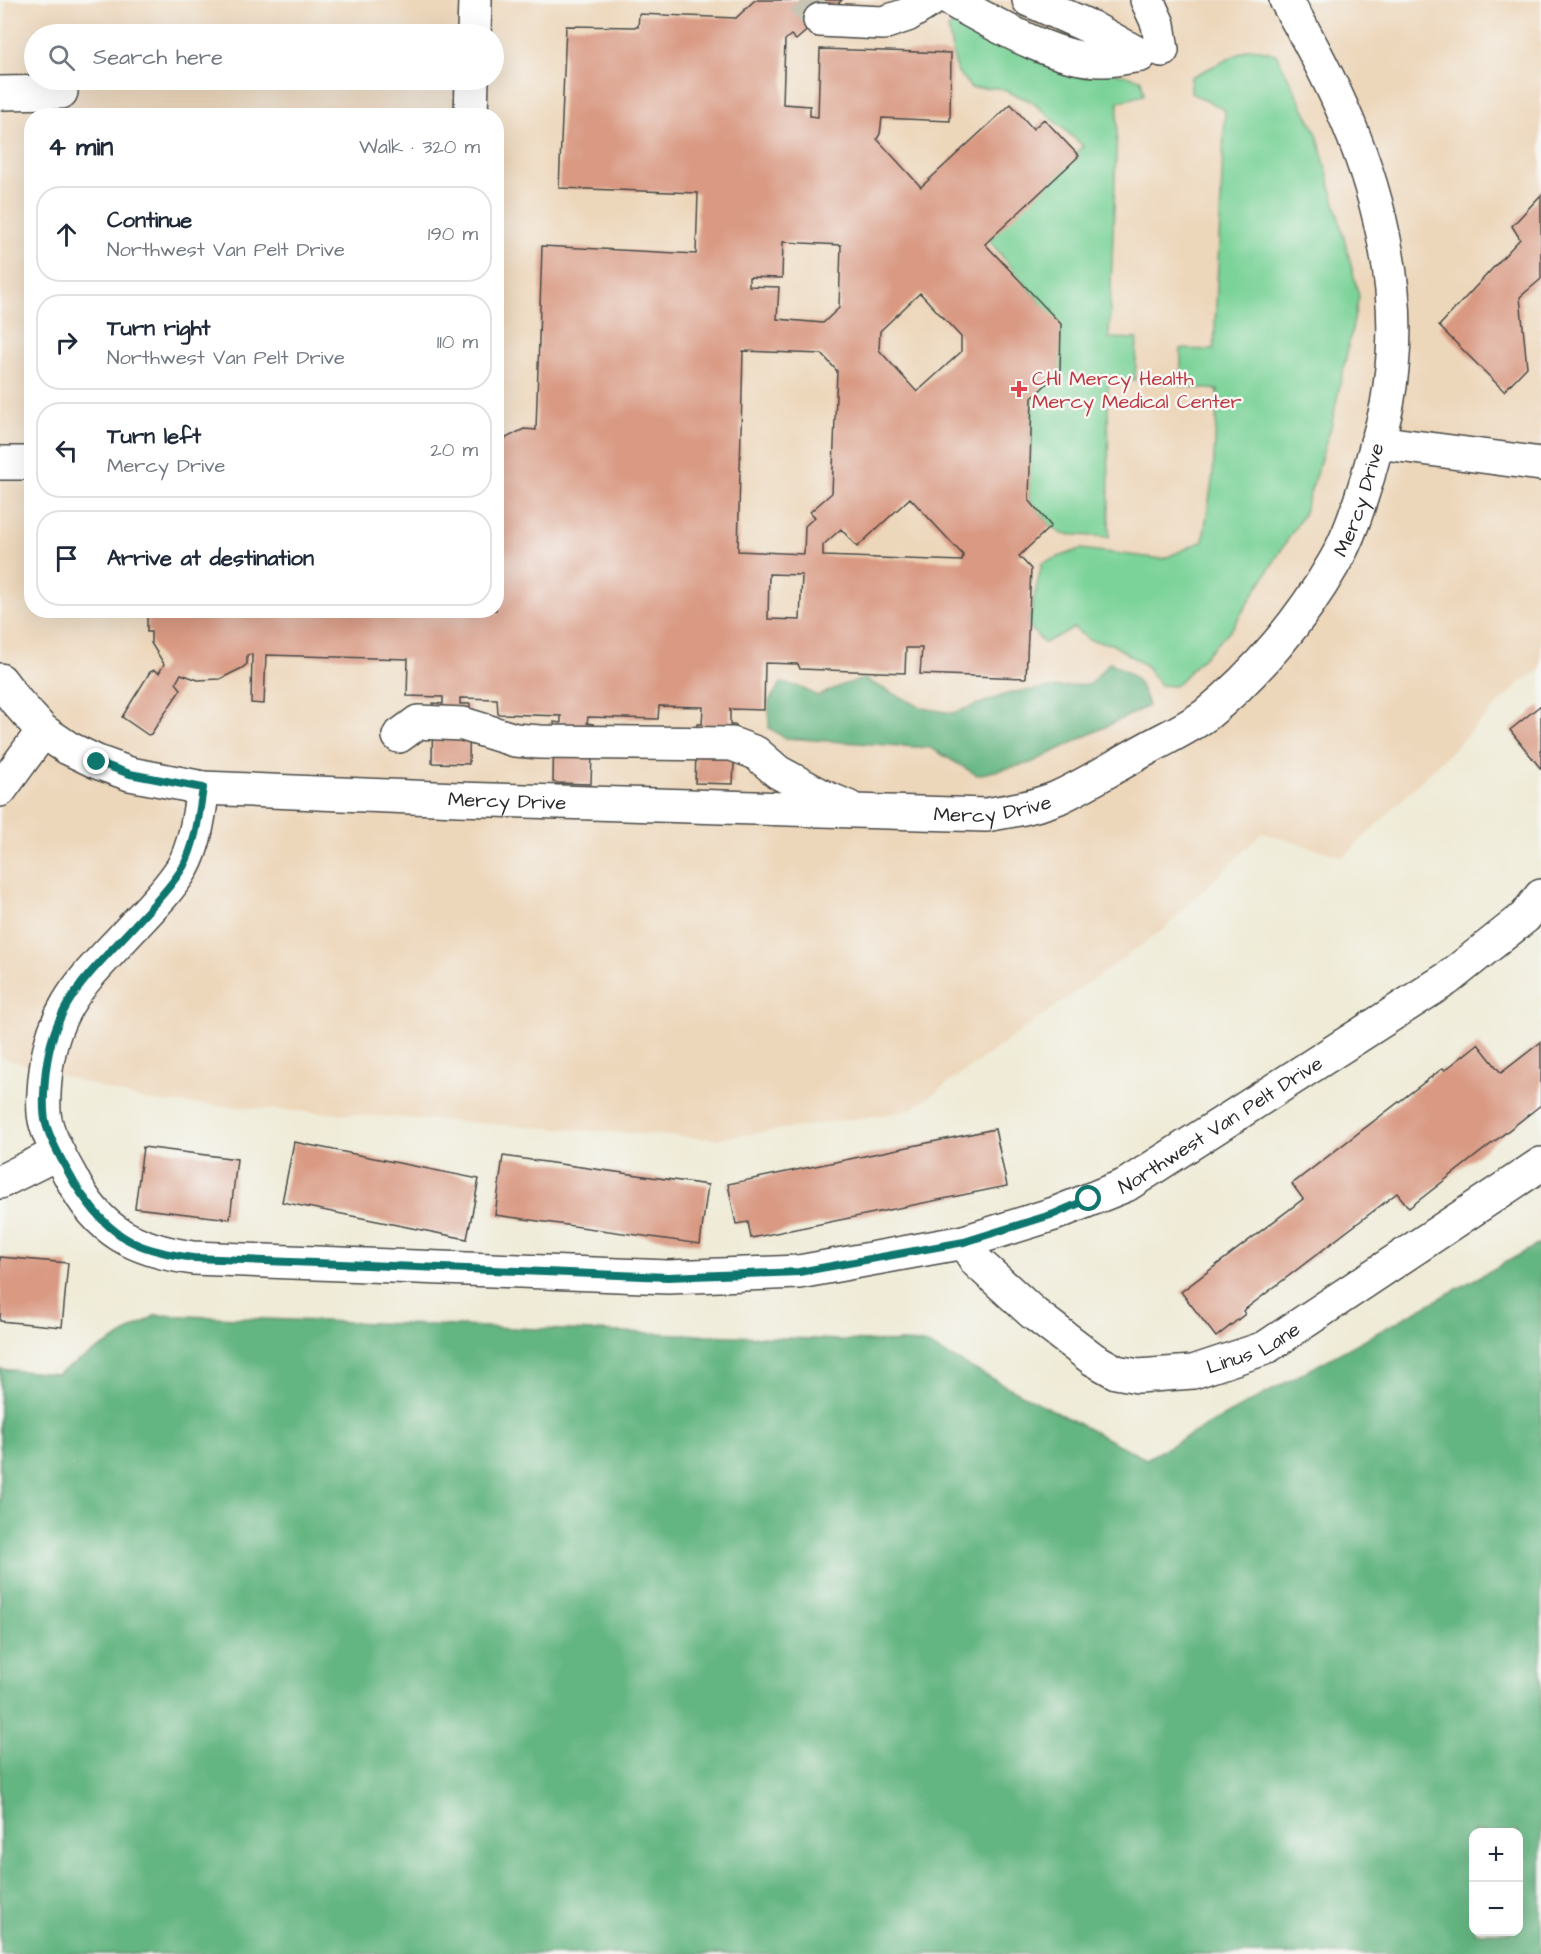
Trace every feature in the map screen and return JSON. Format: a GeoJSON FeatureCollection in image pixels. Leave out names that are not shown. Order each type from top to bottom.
{"type":"FeatureCollection","features":[{"type":"Feature","properties":{"kind":"street"},"geometry":{"type":"LineString","coordinates":[[475,24],[476,0]]}},
{"type":"Feature","properties":{"kind":"street"},"geometry":{"type":"LineString","coordinates":[[820,20],[884,23],[907,15],[932,0]]}},
{"type":"Feature","properties":{"kind":"street"},"geometry":{"type":"LineString","coordinates":[[951,0],[1024,40],[1071,56],[1102,60],[1140,55],[1090,27],[1029,0]]}},
{"type":"Feature","properties":{"kind":"street"},"geometry":{"type":"LineString","coordinates":[[1147,0],[1158,24],[1162,50]]}},
{"type":"Feature","properties":{"kind":"street","name":"Mercy Drive"},"geometry":{"type":"LineString","coordinates":[[0,680],[43,731],[69,748],[119,770],[203,788],[469,800],[986,814],[1022,809],[1057,798],[1205,715],[1242,682],[1270,651],[1317,591],[1335,561],[1357,513],[1386,406],[1393,357],[1392,301],[1387,252],[1362,154],[1341,102],[1286,0]]}},
{"type":"Feature","properties":{"kind":"street"},"geometry":{"type":"LineString","coordinates":[[471,108],[472,90]]}},
{"type":"Feature","properties":{"kind":"street"},"geometry":{"type":"LineString","coordinates":[[0,93],[62,92]]}},
{"type":"Feature","properties":{"kind":"street"},"geometry":{"type":"LineString","coordinates":[[1377,442],[1541,464]]}},
{"type":"Feature","properties":{"kind":"street"},"geometry":{"type":"LineString","coordinates":[[0,463],[24,463]]}},
{"type":"Feature","properties":{"kind":"street"},"geometry":{"type":"LineString","coordinates":[[399,736],[418,722],[463,724],[515,740],[732,744],[756,753],[778,772],[824,797],[860,812]]}},
{"type":"Feature","properties":{"kind":"street"},"geometry":{"type":"LineString","coordinates":[[0,790],[43,731]]}},
{"type":"Feature","properties":{"kind":"street","name":"Northwest Van Pelt Drive"},"geometry":{"type":"LineString","coordinates":[[203,788],[195,836],[184,865],[166,891],[75,989],[58,1020],[47,1055],[44,1092],[45,1123],[75,1185],[95,1212],[114,1233],[140,1246],[166,1254],[193,1258],[668,1277],[799,1272],[964,1242],[1054,1214],[1126,1185],[1447,979],[1525,917],[1541,896]]}},
{"type":"Feature","properties":{"kind":"street"},"geometry":{"type":"LineString","coordinates":[[0,1182],[58,1153]]}},
{"type":"Feature","properties":{"kind":"street","name":"Linus Lane"},"geometry":{"type":"LineString","coordinates":[[964,1242],[977,1262],[1033,1313],[1093,1359],[1116,1372],[1138,1376],[1193,1372],[1265,1348],[1541,1164]]}},
{"type":"Feature","properties":{"kind":"shaded area","name":"CHI Mercy Health Mercy Medical Center"},"geometry":{"type":"Polygon","coordinates":[[[6,0],[1541,0],[1541,669],[1520,683],[1344,857],[1262,833],[1164,929],[909,1111],[716,1139],[147,1101],[0,1057],[0,168],[6,0]]]}},
{"type":"Feature","properties":{"kind":"green space"},"geometry":{"type":"Polygon","coordinates":[[[959,19],[1020,49],[1141,79],[1144,95],[1118,102],[1109,338],[1137,339],[1135,380],[1108,386],[1109,537],[1062,534],[1051,526],[1029,500],[1032,398],[1060,327],[989,240],[1083,146],[1031,101],[998,88],[971,88],[956,70],[948,28],[959,19]]]}},
{"type":"Feature","properties":{"kind":"green space"},"geometry":{"type":"Polygon","coordinates":[[[1251,48],[1276,54],[1317,134],[1359,296],[1331,427],[1303,515],[1233,627],[1175,686],[1160,685],[1145,665],[1112,644],[1089,640],[1074,628],[1044,643],[1028,625],[1042,563],[1081,549],[1163,559],[1203,541],[1213,474],[1218,390],[1181,386],[1181,349],[1214,350],[1225,110],[1191,93],[1191,77],[1251,48]]]}},
{"type":"Feature","properties":{"kind":"green space"},"geometry":{"type":"Polygon","coordinates":[[[1110,662],[1139,683],[1148,706],[1031,763],[977,775],[931,748],[785,738],[769,728],[769,701],[781,683],[797,686],[818,696],[842,685],[864,679],[923,708],[953,713],[1013,692],[1090,684],[1110,662]]]}},
{"type":"Feature","properties":{"kind":"green space"},"geometry":{"type":"Polygon","coordinates":[[[1541,1243],[1541,1954],[0,1954],[0,1369],[57,1374],[156,1315],[924,1343],[1146,1459],[1541,1243]]]}},
{"type":"Feature","properties":{"kind":"building"},"geometry":{"type":"Polygon","coordinates":[[[755,0],[842,0],[796,40],[791,35],[785,40],[783,104],[810,106],[810,116],[818,117],[820,49],[951,53],[950,121],[882,118],[877,139],[921,187],[1011,104],[1033,129],[1044,119],[1079,156],[985,244],[1061,324],[1060,371],[1032,398],[1029,500],[1051,526],[1019,556],[1031,569],[1026,678],[920,674],[922,648],[906,648],[905,673],[800,669],[798,664],[765,663],[764,710],[730,709],[730,725],[736,725],[733,784],[695,783],[697,724],[702,724],[703,707],[659,706],[658,719],[588,717],[587,723],[593,724],[591,784],[556,783],[553,782],[554,722],[561,723],[561,716],[498,714],[497,699],[460,698],[460,704],[470,704],[469,764],[432,763],[433,703],[443,704],[443,697],[407,696],[408,659],[266,655],[264,704],[251,703],[252,654],[247,655],[247,664],[220,679],[198,680],[181,674],[176,683],[181,689],[151,734],[148,735],[122,717],[150,672],[154,670],[159,673],[164,664],[151,643],[151,632],[147,632],[147,618],[504,618],[504,439],[524,429],[536,430],[542,246],[696,254],[698,193],[559,188],[566,26],[638,27],[639,14],[736,18],[755,0]],[[783,242],[782,278],[749,277],[749,286],[779,287],[777,319],[823,323],[839,308],[841,245],[783,242]],[[920,293],[880,331],[879,350],[917,392],[961,352],[961,337],[920,293]],[[743,351],[738,551],[804,554],[805,526],[815,517],[810,512],[832,493],[837,371],[822,354],[743,351]],[[910,498],[857,547],[841,529],[823,545],[823,556],[962,561],[963,555],[910,498]],[[769,574],[768,619],[800,620],[802,575],[769,574]]]}},
{"type":"Feature","properties":{"kind":"building"},"geometry":{"type":"Polygon","coordinates":[[[1541,195],[1541,279],[1520,297],[1527,367],[1504,391],[1439,326],[1520,239],[1512,226],[1541,195]]]}},
{"type":"Feature","properties":{"kind":"building"},"geometry":{"type":"Polygon","coordinates":[[[1541,705],[1541,769],[1510,730],[1541,705]]]}},
{"type":"Feature","properties":{"kind":"building"},"geometry":{"type":"Polygon","coordinates":[[[1541,1042],[1541,1105],[1409,1208],[1397,1193],[1243,1311],[1245,1314],[1216,1337],[1181,1292],[1303,1199],[1292,1184],[1443,1068],[1445,1070],[1478,1044],[1501,1073],[1541,1042]]]}},
{"type":"Feature","properties":{"kind":"building"},"geometry":{"type":"Polygon","coordinates":[[[995,1129],[1007,1186],[751,1238],[748,1222],[736,1224],[728,1184],[995,1129]]]}},
{"type":"Feature","properties":{"kind":"building"},"geometry":{"type":"Polygon","coordinates":[[[294,1142],[479,1179],[467,1239],[282,1202],[294,1142]]]}},
{"type":"Feature","properties":{"kind":"building"},"geometry":{"type":"Polygon","coordinates":[[[143,1147],[237,1159],[230,1219],[135,1208],[143,1147]]]}},
{"type":"Feature","properties":{"kind":"building"},"geometry":{"type":"Polygon","coordinates":[[[503,1156],[708,1185],[700,1244],[495,1215],[503,1156]]]}},
{"type":"Feature","properties":{"kind":"building"},"geometry":{"type":"Polygon","coordinates":[[[0,1257],[68,1263],[62,1327],[0,1321],[0,1257]]]}},
{"type":"Feature","properties":{"kind":"tunnel"},"geometry":{"type":"LineString","coordinates":[[803,0],[820,20]]}},
{"type":"Feature","properties":{"kind":"place","name":"CHI Mercy Health Mercy Medical Center"},"geometry":{"type":"Point","coordinates":[1019,389]}},
{"type":"Feature","properties":{"kind":"route"},"geometry":{"type":"LineString","coordinates":[[97,762],[130,774],[203,788],[195,836],[184,865],[166,891],[75,989],[58,1020],[47,1055],[44,1092],[45,1123],[58,1153],[75,1185],[95,1212],[114,1233],[140,1246],[166,1254],[193,1258],[668,1277],[799,1272],[925,1251],[964,1242],[1054,1214],[1089,1199]]}}]}
